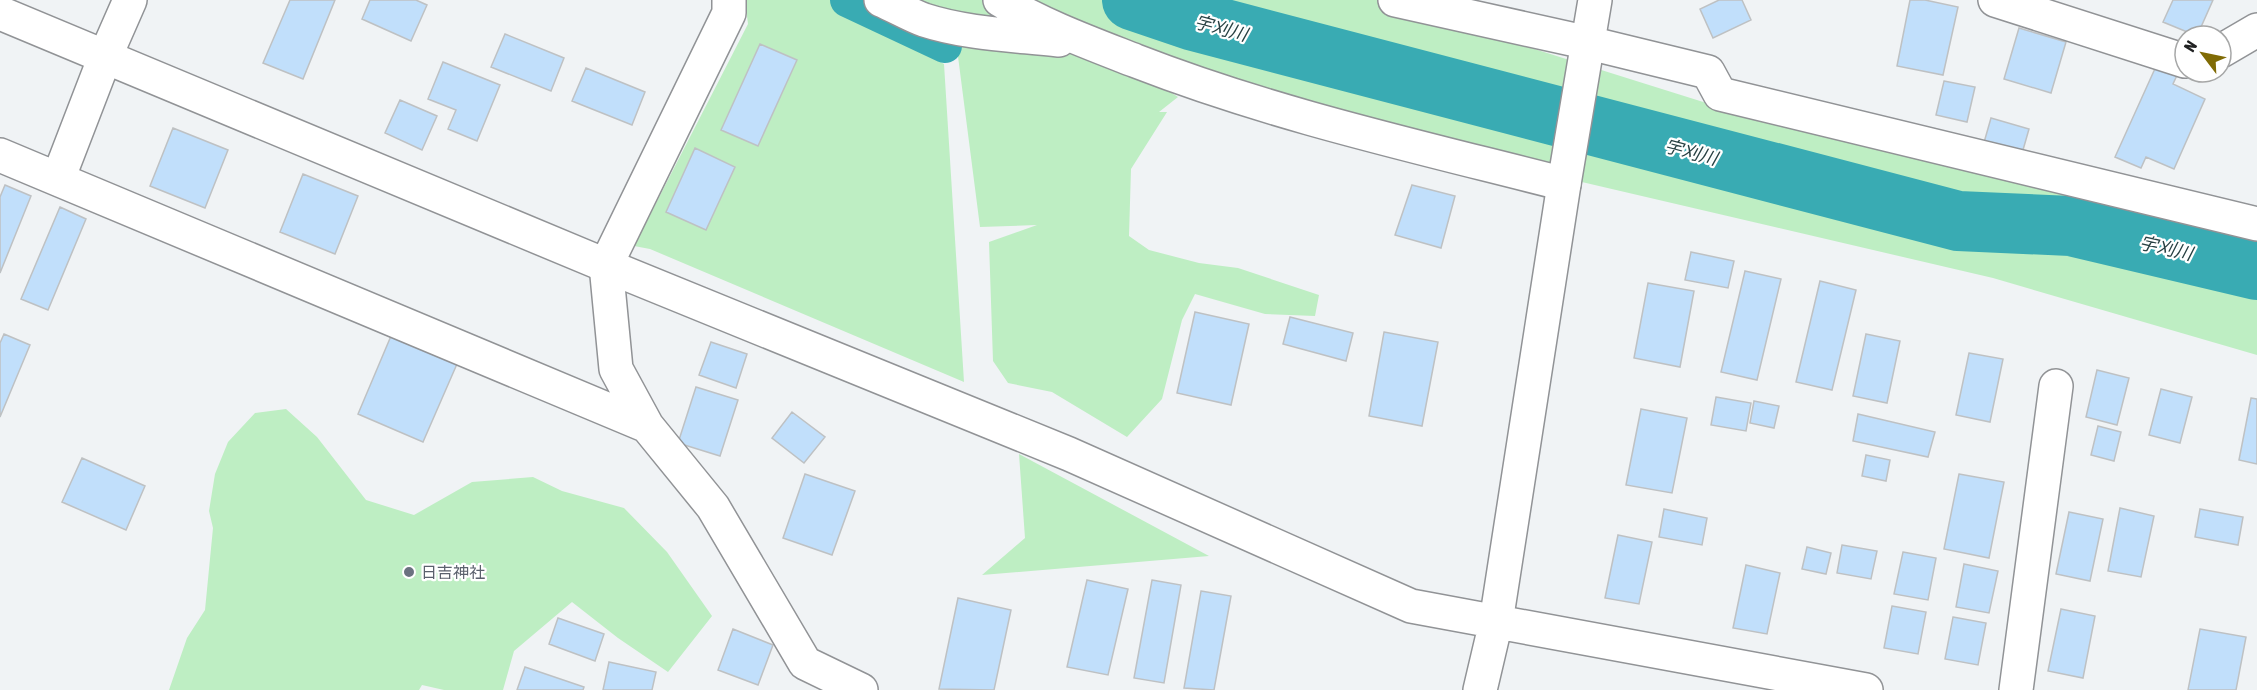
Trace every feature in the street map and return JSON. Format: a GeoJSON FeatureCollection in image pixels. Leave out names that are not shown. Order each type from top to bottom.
{"type":"FeatureCollection","features":[{"type":"Feature","properties":{"kind":"street"},"geometry":{"type":"LineString","coordinates":[[57,179],[130,0]]}},
{"type":"Feature","properties":{"kind":"street"},"geometry":{"type":"LineString","coordinates":[[729,0],[729,13],[606,265],[616,369],[647,426],[714,507],[805,663],[861,690]]}},
{"type":"Feature","properties":{"kind":"street"},"geometry":{"type":"LineString","coordinates":[[881,0],[924,20],[975,31],[1088,43]]}},
{"type":"Feature","properties":{"kind":"street"},"geometry":{"type":"LineString","coordinates":[[1000,0],[1023,14],[1088,43],[1164,72],[1280,111],[1565,177]]}},
{"type":"Feature","properties":{"kind":"street"},"geometry":{"type":"LineString","coordinates":[[1395,0],[1708,72],[1720,94],[2257,224]]}},
{"type":"Feature","properties":{"kind":"street"},"geometry":{"type":"LineString","coordinates":[[1480,690],[1496,622],[1565,177],[1595,0]]}},
{"type":"Feature","properties":{"kind":"street"},"geometry":{"type":"LineString","coordinates":[[1995,0],[2173,58]]}},
{"type":"Feature","properties":{"kind":"street"},"geometry":{"type":"LineString","coordinates":[[0,13],[606,265],[1069,454],[1412,606],[1866,690]]}},
{"type":"Feature","properties":{"kind":"street"},"geometry":{"type":"LineString","coordinates":[[2233,44],[2257,30]]}},
{"type":"Feature","properties":{"kind":"street"},"geometry":{"type":"LineString","coordinates":[[0,155],[647,426]]}},
{"type":"Feature","properties":{"kind":"street"},"geometry":{"type":"LineString","coordinates":[[2016,690],[2056,386]]}},
{"type":"Feature","properties":{"kind":"green space"},"geometry":{"type":"Polygon","coordinates":[[[745,0],[833,0],[944,64],[964,382],[650,249],[634,246],[748,24],[745,0]]]}},
{"type":"Feature","properties":{"kind":"green space"},"geometry":{"type":"Polygon","coordinates":[[[895,0],[1005,0],[1055,28],[944,24],[895,0]]]}},
{"type":"Feature","properties":{"kind":"green space"},"geometry":{"type":"Polygon","coordinates":[[[1014,0],[1378,0],[1716,106],[2257,229],[2257,355],[1993,278],[1312,119],[1014,0]]]}},
{"type":"Feature","properties":{"kind":"green space"},"geometry":{"type":"Polygon","coordinates":[[[956,41],[1102,48],[1178,97],[1159,112],[1167,112],[1131,169],[1129,236],[1149,250],[1199,263],[1238,268],[1319,295],[1315,316],[1265,314],[1195,294],[1182,320],[1162,399],[1127,437],[1052,392],[1008,383],[993,361],[989,242],[1037,225],[980,227],[956,41]]]}},
{"type":"Feature","properties":{"kind":"green space"},"geometry":{"type":"Polygon","coordinates":[[[286,409],[317,437],[366,500],[414,515],[472,482],[533,477],[562,491],[624,508],[667,552],[712,616],[668,672],[618,638],[572,602],[514,651],[503,690],[444,690],[422,685],[419,690],[169,690],[187,638],[205,610],[213,528],[209,511],[215,474],[228,442],[255,413],[286,409]]]}},
{"type":"Feature","properties":{"kind":"green space"},"geometry":{"type":"Polygon","coordinates":[[[1019,454],[1209,556],[982,575],[1025,538],[1019,454]]]}},
{"type":"Feature","properties":{"kind":"building"},"geometry":{"type":"Polygon","coordinates":[[[290,0],[335,0],[303,79],[263,63],[290,0]]]}},
{"type":"Feature","properties":{"kind":"building"},"geometry":{"type":"Polygon","coordinates":[[[370,0],[416,0],[427,5],[411,41],[362,19],[370,0]]]}},
{"type":"Feature","properties":{"kind":"building"},"geometry":{"type":"Polygon","coordinates":[[[1719,0],[1742,0],[1751,20],[1713,38],[1700,9],[1719,0]]]}},
{"type":"Feature","properties":{"kind":"building"},"geometry":{"type":"Polygon","coordinates":[[[1910,0],[1925,0],[1958,7],[1943,75],[1897,66],[1910,0]]]}},
{"type":"Feature","properties":{"kind":"building"},"geometry":{"type":"Polygon","coordinates":[[[2173,0],[2213,0],[2202,24],[2173,24],[2173,26],[2163,22],[2173,0]]]}},
{"type":"Feature","properties":{"kind":"building"},"geometry":{"type":"Polygon","coordinates":[[[2019,28],[2066,42],[2051,93],[2004,79],[2019,28]]]}},
{"type":"Feature","properties":{"kind":"building"},"geometry":{"type":"Polygon","coordinates":[[[505,34],[564,58],[551,91],[491,67],[505,34]]]}},
{"type":"Feature","properties":{"kind":"building"},"geometry":{"type":"Polygon","coordinates":[[[760,44],[797,60],[758,146],[721,130],[760,44]]]}},
{"type":"Feature","properties":{"kind":"building"},"geometry":{"type":"Polygon","coordinates":[[[443,62],[500,85],[477,141],[448,129],[456,110],[428,99],[443,62]]]}},
{"type":"Feature","properties":{"kind":"building"},"geometry":{"type":"Polygon","coordinates":[[[2158,62],[2173,68],[2173,84],[2205,99],[2174,169],[2146,157],[2141,168],[2115,157],[2158,62]]]}},
{"type":"Feature","properties":{"kind":"building"},"geometry":{"type":"Polygon","coordinates":[[[586,68],[645,92],[632,125],[572,101],[586,68]]]}},
{"type":"Feature","properties":{"kind":"building"},"geometry":{"type":"Polygon","coordinates":[[[1944,81],[1975,87],[1967,122],[1936,115],[1944,81]]]}},
{"type":"Feature","properties":{"kind":"building"},"geometry":{"type":"Polygon","coordinates":[[[400,100],[437,116],[422,150],[385,133],[400,100]]]}},
{"type":"Feature","properties":{"kind":"building"},"geometry":{"type":"Polygon","coordinates":[[[1991,118],[2029,129],[2021,157],[1983,146],[1991,118]]]}},
{"type":"Feature","properties":{"kind":"building"},"geometry":{"type":"Polygon","coordinates":[[[173,128],[228,150],[205,208],[150,186],[173,128]]]}},
{"type":"Feature","properties":{"kind":"building"},"geometry":{"type":"Polygon","coordinates":[[[695,148],[735,167],[706,230],[666,212],[695,148]]]}},
{"type":"Feature","properties":{"kind":"building"},"geometry":{"type":"Polygon","coordinates":[[[303,174],[358,196],[335,254],[280,232],[303,174]]]}},
{"type":"Feature","properties":{"kind":"building"},"geometry":{"type":"Polygon","coordinates":[[[5,185],[31,196],[0,273],[0,197],[5,185]]]}},
{"type":"Feature","properties":{"kind":"building"},"geometry":{"type":"Polygon","coordinates":[[[1412,185],[1455,196],[1441,248],[1395,235],[1412,185]]]}},
{"type":"Feature","properties":{"kind":"building"},"geometry":{"type":"Polygon","coordinates":[[[60,207],[86,219],[48,310],[21,299],[60,207]]]}},
{"type":"Feature","properties":{"kind":"building"},"geometry":{"type":"Polygon","coordinates":[[[1691,252],[1734,261],[1728,288],[1685,280],[1691,252]]]}},
{"type":"Feature","properties":{"kind":"building"},"geometry":{"type":"Polygon","coordinates":[[[1745,271],[1781,279],[1757,380],[1721,372],[1745,271]]]}},
{"type":"Feature","properties":{"kind":"building"},"geometry":{"type":"Polygon","coordinates":[[[1820,281],[1856,290],[1832,390],[1796,382],[1820,281]]]}},
{"type":"Feature","properties":{"kind":"building"},"geometry":{"type":"Polygon","coordinates":[[[1648,283],[1694,291],[1680,367],[1634,358],[1648,283]]]}},
{"type":"Feature","properties":{"kind":"building"},"geometry":{"type":"Polygon","coordinates":[[[1195,312],[1249,324],[1231,405],[1177,393],[1195,312]]]}},
{"type":"Feature","properties":{"kind":"building"},"geometry":{"type":"Polygon","coordinates":[[[1290,317],[1353,333],[1346,361],[1283,344],[1290,317]]]}},
{"type":"Feature","properties":{"kind":"building"},"geometry":{"type":"Polygon","coordinates":[[[1384,332],[1438,342],[1422,426],[1369,416],[1384,332]]]}},
{"type":"Feature","properties":{"kind":"building"},"geometry":{"type":"Polygon","coordinates":[[[4,334],[30,345],[0,417],[0,343],[4,334]]]}},
{"type":"Feature","properties":{"kind":"building"},"geometry":{"type":"Polygon","coordinates":[[[1866,334],[1900,341],[1887,403],[1853,396],[1866,334]]]}},
{"type":"Feature","properties":{"kind":"building"},"geometry":{"type":"Polygon","coordinates":[[[391,336],[457,364],[423,442],[358,414],[391,336]]]}},
{"type":"Feature","properties":{"kind":"building"},"geometry":{"type":"Polygon","coordinates":[[[711,342],[747,354],[736,388],[699,375],[711,342]]]}},
{"type":"Feature","properties":{"kind":"building"},"geometry":{"type":"Polygon","coordinates":[[[1969,353],[2003,359],[1990,422],[1956,415],[1969,353]]]}},
{"type":"Feature","properties":{"kind":"building"},"geometry":{"type":"Polygon","coordinates":[[[2097,370],[2129,378],[2117,425],[2086,417],[2097,370]]]}},
{"type":"Feature","properties":{"kind":"building"},"geometry":{"type":"Polygon","coordinates":[[[696,387],[738,400],[720,456],[678,443],[696,387]]]}},
{"type":"Feature","properties":{"kind":"building"},"geometry":{"type":"Polygon","coordinates":[[[2161,389],[2192,397],[2180,443],[2149,435],[2161,389]]]}},
{"type":"Feature","properties":{"kind":"building"},"geometry":{"type":"Polygon","coordinates":[[[1716,397],[1751,403],[1746,431],[1711,425],[1716,397]]]}},
{"type":"Feature","properties":{"kind":"building"},"geometry":{"type":"Polygon","coordinates":[[[2251,398],[2257,399],[2257,464],[2239,460],[2251,398]]]}},
{"type":"Feature","properties":{"kind":"building"},"geometry":{"type":"Polygon","coordinates":[[[1754,401],[1779,406],[1774,428],[1750,423],[1754,401]]]}},
{"type":"Feature","properties":{"kind":"building"},"geometry":{"type":"Polygon","coordinates":[[[1641,409],[1687,418],[1672,493],[1626,485],[1641,409]]]}},
{"type":"Feature","properties":{"kind":"building"},"geometry":{"type":"Polygon","coordinates":[[[792,412],[825,437],[804,463],[772,438],[792,412]]]}},
{"type":"Feature","properties":{"kind":"building"},"geometry":{"type":"Polygon","coordinates":[[[1858,414],[1935,432],[1928,457],[1853,441],[1858,414]]]}},
{"type":"Feature","properties":{"kind":"building"},"geometry":{"type":"Polygon","coordinates":[[[2098,426],[2121,432],[2114,461],[2091,455],[2098,426]]]}},
{"type":"Feature","properties":{"kind":"building"},"geometry":{"type":"Polygon","coordinates":[[[1866,455],[1890,460],[1886,481],[1862,476],[1866,455]]]}},
{"type":"Feature","properties":{"kind":"building"},"geometry":{"type":"Polygon","coordinates":[[[82,458],[145,486],[126,530],[62,502],[82,458]]]}},
{"type":"Feature","properties":{"kind":"building"},"geometry":{"type":"Polygon","coordinates":[[[805,474],[855,491],[832,555],[783,538],[805,474]]]}},
{"type":"Feature","properties":{"kind":"building"},"geometry":{"type":"Polygon","coordinates":[[[1959,474],[2004,482],[1989,558],[1944,549],[1959,474]]]}},
{"type":"Feature","properties":{"kind":"building"},"geometry":{"type":"Polygon","coordinates":[[[2120,508],[2154,516],[2141,577],[2108,571],[2120,508]]]}},
{"type":"Feature","properties":{"kind":"building"},"geometry":{"type":"Polygon","coordinates":[[[1664,509],[1707,518],[1702,545],[1659,537],[1664,509]]]}},
{"type":"Feature","properties":{"kind":"building"},"geometry":{"type":"Polygon","coordinates":[[[2200,509],[2243,517],[2238,545],[2195,537],[2200,509]]]}},
{"type":"Feature","properties":{"kind":"building"},"geometry":{"type":"Polygon","coordinates":[[[2069,512],[2103,519],[2090,581],[2056,574],[2069,512]]]}},
{"type":"Feature","properties":{"kind":"building"},"geometry":{"type":"Polygon","coordinates":[[[1618,535],[1652,542],[1639,604],[1605,598],[1618,535]]]}},
{"type":"Feature","properties":{"kind":"building"},"geometry":{"type":"Polygon","coordinates":[[[1842,545],[1877,551],[1871,579],[1837,573],[1842,545]]]}},
{"type":"Feature","properties":{"kind":"building"},"geometry":{"type":"Polygon","coordinates":[[[1807,547],[1831,553],[1826,574],[1802,569],[1807,547]]]}},
{"type":"Feature","properties":{"kind":"building"},"geometry":{"type":"Polygon","coordinates":[[[1903,552],[1936,558],[1928,600],[1894,594],[1903,552]]]}},
{"type":"Feature","properties":{"kind":"building"},"geometry":{"type":"Polygon","coordinates":[[[1964,564],[1998,571],[1989,613],[1956,607],[1964,564]]]}},
{"type":"Feature","properties":{"kind":"building"},"geometry":{"type":"Polygon","coordinates":[[[1746,565],[1780,573],[1767,634],[1733,628],[1746,565]]]}},
{"type":"Feature","properties":{"kind":"building"},"geometry":{"type":"Polygon","coordinates":[[[1087,580],[1128,589],[1108,675],[1067,667],[1087,580]]]}},
{"type":"Feature","properties":{"kind":"building"},"geometry":{"type":"Polygon","coordinates":[[[1152,580],[1181,585],[1164,683],[1134,678],[1152,580]]]}},
{"type":"Feature","properties":{"kind":"building"},"geometry":{"type":"Polygon","coordinates":[[[1201,591],[1231,596],[1214,690],[1184,688],[1201,591]]]}},
{"type":"Feature","properties":{"kind":"building"},"geometry":{"type":"Polygon","coordinates":[[[958,598],[1011,610],[994,690],[939,689],[958,598]]]}},
{"type":"Feature","properties":{"kind":"building"},"geometry":{"type":"Polygon","coordinates":[[[1892,606],[1926,612],[1918,654],[1884,648],[1892,606]]]}},
{"type":"Feature","properties":{"kind":"building"},"geometry":{"type":"Polygon","coordinates":[[[2061,609],[2095,616],[2083,678],[2048,671],[2061,609]]]}},
{"type":"Feature","properties":{"kind":"building"},"geometry":{"type":"Polygon","coordinates":[[[1953,617],[1986,623],[1978,665],[1945,659],[1953,617]]]}},
{"type":"Feature","properties":{"kind":"building"},"geometry":{"type":"Polygon","coordinates":[[[558,618],[604,634],[595,661],[549,644],[558,618]]]}},
{"type":"Feature","properties":{"kind":"building"},"geometry":{"type":"Polygon","coordinates":[[[733,629],[773,645],[758,685],[718,670],[733,629]]]}},
{"type":"Feature","properties":{"kind":"building"},"geometry":{"type":"Polygon","coordinates":[[[2200,629],[2246,637],[2236,690],[2188,690],[2200,629]]]}},
{"type":"Feature","properties":{"kind":"building"},"geometry":{"type":"Polygon","coordinates":[[[609,662],[656,672],[652,690],[603,690],[609,662]]]}},
{"type":"Feature","properties":{"kind":"building"},"geometry":{"type":"Polygon","coordinates":[[[525,667],[584,687],[583,690],[517,690],[525,667]]]}},
{"type":"Feature","properties":{"kind":"waterway"},"geometry":{"type":"LineString","coordinates":[[847,0],[945,46]]}},
{"type":"Feature","properties":{"kind":"waterway","name":"宇刈川"},"geometry":{"type":"LineString","coordinates":[[1132,0],[1194,21],[1958,221],[2071,226],[2257,270]]}},
{"type":"Feature","properties":{"kind":"place","name":"日吉神社"},"geometry":{"type":"Point","coordinates":[409,572]}}]}
